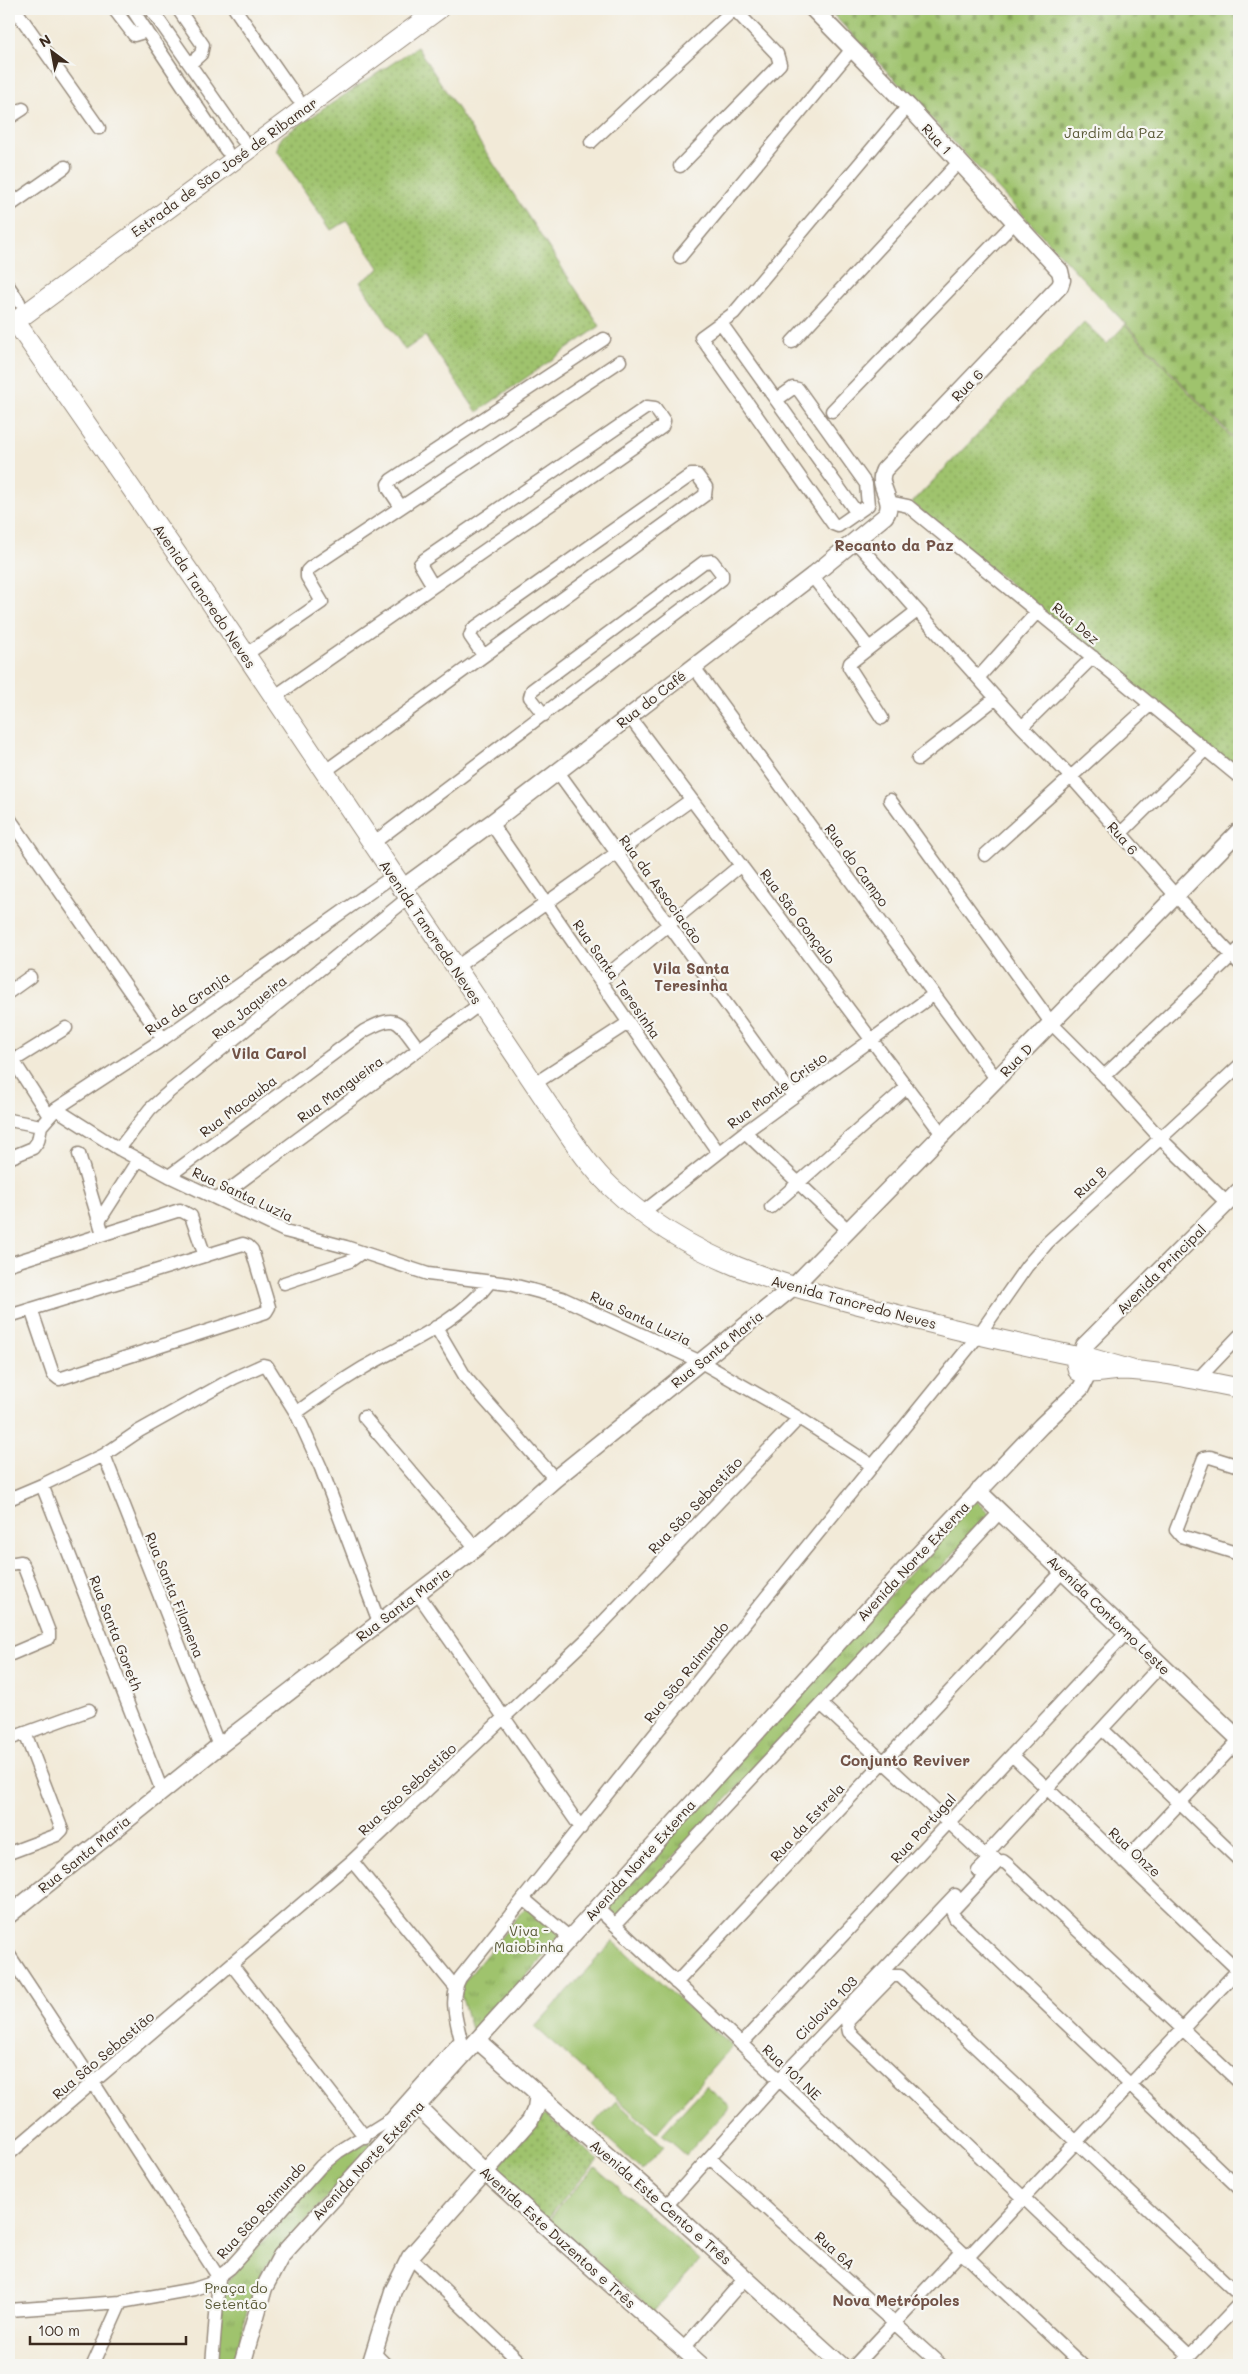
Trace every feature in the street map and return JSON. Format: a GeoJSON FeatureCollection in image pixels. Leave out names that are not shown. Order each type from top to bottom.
{"type":"FeatureCollection","features":[{"type":"Feature","properties":{"kind":"main road","name":"Estrada de São José de Ribamar"},"geometry":{"type":"LineString","coordinates":[[11,311],[418,9]]}},
{"type":"Feature","properties":{"kind":"main road","name":"Estrada de São José de Ribamar"},"geometry":{"type":"LineString","coordinates":[[11,311],[439,9]]}},
{"type":"Feature","properties":{"kind":"main road","name":"Rua 1"},"geometry":{"type":"LineString","coordinates":[[813,9],[908,106],[1060,271]]}},
{"type":"Feature","properties":{"kind":"main road","name":"Rua 6"},"geometry":{"type":"LineString","coordinates":[[889,502],[881,481],[884,470],[1056,293],[1062,280],[1060,271]]}},
{"type":"Feature","properties":{"kind":"main road","name":"Avenida Tancredo Neves"},"geometry":{"type":"LineString","coordinates":[[11,311],[245,654],[534,1084],[590,1163],[611,1187],[642,1213],[676,1236],[722,1261],[792,1288],[1010,1343],[1085,1365],[1132,1370],[1239,1388]]}},
{"type":"Feature","properties":{"kind":"main road","name":"Rua do Café"},"geometry":{"type":"LineString","coordinates":[[401,888],[491,823],[812,576],[885,516],[889,509],[889,502]]}},
{"type":"Feature","properties":{"kind":"main road","name":"Rua D"},"geometry":{"type":"LineString","coordinates":[[792,1288],[1239,831]]}},
{"type":"Feature","properties":{"kind":"main road","name":"Avenida Principal"},"geometry":{"type":"LineString","coordinates":[[1085,1365],[1239,1191]]}},
{"type":"Feature","properties":{"kind":"main road","name":"Rua Santa Maria"},"geometry":{"type":"LineString","coordinates":[[9,1915],[219,1746],[476,1548],[555,1478],[792,1288]]}},
{"type":"Feature","properties":{"kind":"main road","name":"Avenida Norte Externa"},"geometry":{"type":"LineString","coordinates":[[242,2365],[264,2288],[281,2256],[418,2107],[470,2043],[570,1938],[978,1491],[1041,1426],[1085,1365]]}},
{"type":"Feature","properties":{"kind":"main road","name":"Avenida Contorno Leste"},"geometry":{"type":"LineString","coordinates":[[978,1491],[1239,1739]]}},
{"type":"Feature","properties":{"kind":"main road","name":"Avenida Este Cento e Três"},"geometry":{"type":"LineString","coordinates":[[470,2043],[538,2094],[746,2277],[842,2365]]}},
{"type":"Feature","properties":{"kind":"main road"},"geometry":{"type":"LineString","coordinates":[[371,2359],[392,2291],[410,2257],[530,2121],[536,2108],[538,2094]]}},
{"type":"Feature","properties":{"kind":"main road","name":"Avenida Este Duzentos e Três"},"geometry":{"type":"LineString","coordinates":[[418,2107],[485,2172],[701,2365]]}},
{"type":"Feature","properties":{"kind":"street"},"geometry":{"type":"LineString","coordinates":[[16,9],[98,128]]}},
{"type":"Feature","properties":{"kind":"street"},"geometry":{"type":"LineString","coordinates":[[114,9],[134,34],[147,31]]}},
{"type":"Feature","properties":{"kind":"street"},"geometry":{"type":"LineString","coordinates":[[132,9],[226,150]]}},
{"type":"Feature","properties":{"kind":"street"},"geometry":{"type":"LineString","coordinates":[[151,9],[242,139]]}},
{"type":"Feature","properties":{"kind":"street"},"geometry":{"type":"LineString","coordinates":[[178,9],[203,45],[201,54],[190,64]]}},
{"type":"Feature","properties":{"kind":"street"},"geometry":{"type":"LineString","coordinates":[[236,9],[297,98]]}},
{"type":"Feature","properties":{"kind":"street"},"geometry":{"type":"LineString","coordinates":[[591,142],[734,9],[777,54],[780,64],[680,166]]}},
{"type":"Feature","properties":{"kind":"street"},"geometry":{"type":"LineString","coordinates":[[680,257],[852,49]]}},
{"type":"Feature","properties":{"kind":"street"},"geometry":{"type":"LineString","coordinates":[[776,400],[793,388],[798,389],[866,484],[870,502],[838,526],[832,524],[702,340],[703,335],[724,321],[908,106]]}},
{"type":"Feature","properties":{"kind":"street"},"geometry":{"type":"LineString","coordinates":[[9,118],[23,109]]}},
{"type":"Feature","properties":{"kind":"street"},"geometry":{"type":"LineString","coordinates":[[792,342],[959,162]]}},
{"type":"Feature","properties":{"kind":"street"},"geometry":{"type":"LineString","coordinates":[[9,206],[65,167]]}},
{"type":"Feature","properties":{"kind":"street"},"geometry":{"type":"LineString","coordinates":[[832,412],[1015,222]]}},
{"type":"Feature","properties":{"kind":"street"},"geometry":{"type":"LineString","coordinates":[[724,321],[776,400],[856,513]]}},
{"type":"Feature","properties":{"kind":"street"},"geometry":{"type":"LineString","coordinates":[[401,507],[389,488],[388,484],[391,480],[604,339]]}},
{"type":"Feature","properties":{"kind":"street"},"geometry":{"type":"LineString","coordinates":[[245,654],[322,602],[307,577],[307,572],[310,568],[620,361]]}},
{"type":"Feature","properties":{"kind":"street"},"geometry":{"type":"LineString","coordinates":[[274,697],[662,427],[664,421],[655,408],[647,407],[424,560],[420,564],[420,568],[432,586]]}},
{"type":"Feature","properties":{"kind":"street"},"geometry":{"type":"LineString","coordinates":[[324,772],[705,495],[706,487],[697,475],[691,475],[473,629],[470,636],[483,655]]}},
{"type":"Feature","properties":{"kind":"street","name":"Rua Dez"},"geometry":{"type":"LineString","coordinates":[[889,502],[908,506],[1239,777]]}},
{"type":"Feature","properties":{"kind":"street"},"geometry":{"type":"LineString","coordinates":[[855,541],[996,698],[918,759]]}},
{"type":"Feature","properties":{"kind":"street"},"geometry":{"type":"LineString","coordinates":[[372,844],[544,715],[722,579],[722,574],[712,561],[704,562],[532,690],[530,697],[544,715]]}},
{"type":"Feature","properties":{"kind":"street"},"geometry":{"type":"LineString","coordinates":[[812,576],[869,648]]}},
{"type":"Feature","properties":{"kind":"street"},"geometry":{"type":"LineString","coordinates":[[882,718],[849,667],[850,663],[918,611]]}},
{"type":"Feature","properties":{"kind":"street"},"geometry":{"type":"LineString","coordinates":[[978,678],[1038,611]]}},
{"type":"Feature","properties":{"kind":"street"},"geometry":{"type":"LineString","coordinates":[[1022,727],[1093,656]]}},
{"type":"Feature","properties":{"kind":"street","name":"Rua do Campo"},"geometry":{"type":"LineString","coordinates":[[693,666],[996,1080]]}},
{"type":"Feature","properties":{"kind":"street","name":"Rua 6"},"geometry":{"type":"LineString","coordinates":[[996,698],[1072,778],[1176,896],[1237,956]]}},
{"type":"Feature","properties":{"kind":"street"},"geometry":{"type":"LineString","coordinates":[[985,855],[1072,778],[1151,704]]}},
{"type":"Feature","properties":{"kind":"street","name":"Rua São Gonçalo"},"geometry":{"type":"LineString","coordinates":[[629,716],[942,1134]]}},
{"type":"Feature","properties":{"kind":"street"},"geometry":{"type":"LineString","coordinates":[[1120,834],[1205,750]]}},
{"type":"Feature","properties":{"kind":"street","name":"Rua da Associacão"},"geometry":{"type":"LineString","coordinates":[[558,772],[793,1096]]}},
{"type":"Feature","properties":{"kind":"street"},"geometry":{"type":"LineString","coordinates":[[455,968],[691,800]]}},
{"type":"Feature","properties":{"kind":"street"},"geometry":{"type":"LineString","coordinates":[[890,800],[1052,1024],[1104,1076],[1160,1138],[1227,1204]]}},
{"type":"Feature","properties":{"kind":"street"},"geometry":{"type":"LineString","coordinates":[[9,818],[163,1039]]}},
{"type":"Feature","properties":{"kind":"street","name":"Rua Santa Teresinha"},"geometry":{"type":"LineString","coordinates":[[491,823],[718,1152]]}},
{"type":"Feature","properties":{"kind":"street"},"geometry":{"type":"LineString","coordinates":[[600,981],[741,865]]}},
{"type":"Feature","properties":{"kind":"street","name":"Rua da Granja"},"geometry":{"type":"LineString","coordinates":[[49,1117],[163,1039],[401,888]]}},
{"type":"Feature","properties":{"kind":"street","name":"Rua Jaqueira"},"geometry":{"type":"LineString","coordinates":[[119,1149],[150,1109],[401,888]]}},
{"type":"Feature","properties":{"kind":"street"},"geometry":{"type":"LineString","coordinates":[[1104,1076],[1237,956]]}},
{"type":"Feature","properties":{"kind":"street"},"geometry":{"type":"LineString","coordinates":[[9,992],[30,977]]}},
{"type":"Feature","properties":{"kind":"street","name":"Rua Monte Cristo"},"geometry":{"type":"LineString","coordinates":[[642,1213],[718,1152],[793,1096],[934,996]]}},
{"type":"Feature","properties":{"kind":"street","name":"Rua Mangueira"},"geometry":{"type":"LineString","coordinates":[[217,1199],[480,1004]]}},
{"type":"Feature","properties":{"kind":"street","name":"Rua Macauba"},"geometry":{"type":"LineString","coordinates":[[169,1176],[364,1031],[381,1022],[391,1020],[398,1023],[419,1049]]}},
{"type":"Feature","properties":{"kind":"street"},"geometry":{"type":"LineString","coordinates":[[534,1084],[628,1022]]}},
{"type":"Feature","properties":{"kind":"street"},"geometry":{"type":"LineString","coordinates":[[49,1117],[11,1063],[66,1028]]}},
{"type":"Feature","properties":{"kind":"street","name":"Rua B"},"geometry":{"type":"LineString","coordinates":[[978,1336],[1026,1266],[1048,1242],[1239,1066]]}},
{"type":"Feature","properties":{"kind":"street"},"geometry":{"type":"LineString","coordinates":[[771,1207],[907,1086]]}},
{"type":"Feature","properties":{"kind":"street"},"geometry":{"type":"LineString","coordinates":[[9,1120],[49,1117]]}},
{"type":"Feature","properties":{"kind":"street"},"geometry":{"type":"LineString","coordinates":[[9,1158],[34,1148],[49,1117]]}},
{"type":"Feature","properties":{"kind":"street","name":"Rua Santa Luzia"},"geometry":{"type":"LineString","coordinates":[[49,1117],[119,1149],[169,1176],[285,1231],[346,1247],[428,1274],[518,1286],[562,1298],[701,1362],[800,1418],[873,1466]]}},
{"type":"Feature","properties":{"kind":"street"},"geometry":{"type":"LineString","coordinates":[[745,1132],[849,1231]]}},
{"type":"Feature","properties":{"kind":"street"},"geometry":{"type":"LineString","coordinates":[[79,1154],[103,1234]]}},
{"type":"Feature","properties":{"kind":"street"},"geometry":{"type":"LineString","coordinates":[[99,1221],[138,1160]]}},
{"type":"Feature","properties":{"kind":"street"},"geometry":{"type":"LineString","coordinates":[[9,1264],[180,1210],[185,1211],[191,1216],[205,1256]]}},
{"type":"Feature","properties":{"kind":"street"},"geometry":{"type":"LineString","coordinates":[[9,1316],[31,1309],[205,1256],[243,1244],[252,1250],[269,1307],[268,1310],[60,1379],[53,1374],[31,1309]]}},
{"type":"Feature","properties":{"kind":"street"},"geometry":{"type":"LineString","coordinates":[[284,1282],[350,1262],[361,1253]]}},
{"type":"Feature","properties":{"kind":"street"},"geometry":{"type":"LineString","coordinates":[[296,1413],[364,1368],[436,1327],[476,1297],[490,1282]]}},
{"type":"Feature","properties":{"kind":"street"},"geometry":{"type":"LineString","coordinates":[[436,1327],[466,1378],[555,1478]]}},
{"type":"Feature","properties":{"kind":"street","name":"Rua São Raimundo"},"geometry":{"type":"LineString","coordinates":[[455,1987],[978,1336]]}},
{"type":"Feature","properties":{"kind":"street"},"geometry":{"type":"LineString","coordinates":[[1197,1380],[1239,1336]]}},
{"type":"Feature","properties":{"kind":"street"},"geometry":{"type":"LineString","coordinates":[[9,1499],[104,1455],[139,1431],[234,1378],[259,1365],[266,1366],[296,1413],[337,1508],[379,1622]]}},
{"type":"Feature","properties":{"kind":"street"},"geometry":{"type":"LineString","coordinates":[[364,1417],[476,1548]]}},
{"type":"Feature","properties":{"kind":"street","name":"Rua São Sebastião"},"geometry":{"type":"LineString","coordinates":[[9,2154],[352,1862],[589,1637],[800,1418]]}},
{"type":"Feature","properties":{"kind":"street","name":"Rua Santa Filomena"},"geometry":{"type":"LineString","coordinates":[[104,1455],[219,1746]]}},
{"type":"Feature","properties":{"kind":"street"},"geometry":{"type":"LineString","coordinates":[[1239,1466],[1210,1457],[1204,1458],[1176,1530],[1181,1536],[1239,1554]]}},
{"type":"Feature","properties":{"kind":"street","name":"Rua Santa Goreth"},"geometry":{"type":"LineString","coordinates":[[42,1485],[162,1791]]}},
{"type":"Feature","properties":{"kind":"street","name":"Avenida Norte Externa"},"geometry":{"type":"LineString","coordinates":[[615,1926],[1000,1512]]}},
{"type":"Feature","properties":{"kind":"street"},"geometry":{"type":"LineString","coordinates":[[9,1564],[21,1562],[24,1567],[50,1638],[9,1655]]}},
{"type":"Feature","properties":{"kind":"street","name":"Rua da Estrela"},"geometry":{"type":"LineString","coordinates":[[676,1983],[1063,1572]]}},
{"type":"Feature","properties":{"kind":"street"},"geometry":{"type":"LineString","coordinates":[[418,1594],[581,1828]]}},
{"type":"Feature","properties":{"kind":"street","name":"Rua Portugal"},"geometry":{"type":"LineString","coordinates":[[741,2044],[1127,1632]]}},
{"type":"Feature","properties":{"kind":"street","name":"Ciclovia 103"},"geometry":{"type":"LineString","coordinates":[[666,2206],[779,2080],[866,1995],[990,1856],[991,1849],[1161,1665]]}},
{"type":"Feature","properties":{"kind":"street"},"geometry":{"type":"LineString","coordinates":[[822,1704],[982,1853],[1003,1862],[1239,2082]]}},
{"type":"Feature","properties":{"kind":"street"},"geometry":{"type":"LineString","coordinates":[[9,1739],[89,1710]]}},
{"type":"Feature","properties":{"kind":"street"},"geometry":{"type":"LineString","coordinates":[[1102,1729],[1239,1860]]}},
{"type":"Feature","properties":{"kind":"street"},"geometry":{"type":"LineString","coordinates":[[9,1854],[57,1835],[62,1830],[25,1733]]}},
{"type":"Feature","properties":{"kind":"street"},"geometry":{"type":"LineString","coordinates":[[1124,1862],[1239,1739]]}},
{"type":"Feature","properties":{"kind":"street","name":"Rua Onze"},"geometry":{"type":"LineString","coordinates":[[964,2255],[996,2228],[1024,2199],[1239,1970],[1012,1755]]}},
{"type":"Feature","properties":{"kind":"street"},"geometry":{"type":"LineString","coordinates":[[352,1862],[455,1987],[454,2009],[470,2043]]}},
{"type":"Feature","properties":{"kind":"street"},"geometry":{"type":"LineString","coordinates":[[1003,1862],[997,1863],[952,1911],[955,1918],[1239,2188]]}},
{"type":"Feature","properties":{"kind":"street"},"geometry":{"type":"LineString","coordinates":[[524,1899],[570,1938]]}},
{"type":"Feature","properties":{"kind":"street","name":"Rua 101 NE"},"geometry":{"type":"LineString","coordinates":[[597,1908],[1082,2365]]}},
{"type":"Feature","properties":{"kind":"street"},"geometry":{"type":"LineString","coordinates":[[9,1955],[219,2278],[212,2365]]}},
{"type":"Feature","properties":{"kind":"street"},"geometry":{"type":"LineString","coordinates":[[232,1965],[364,2137]]}},
{"type":"Feature","properties":{"kind":"street"},"geometry":{"type":"LineString","coordinates":[[1239,2296],[900,1976],[892,1976],[866,1995],[847,2022],[849,2032],[1024,2199],[1186,2361],[1239,2304]]}},
{"type":"Feature","properties":{"kind":"street","name":"Rua São Raimundo"},"geometry":{"type":"LineString","coordinates":[[9,2310],[121,2302],[194,2289],[219,2278],[321,2166],[338,2152],[391,2119],[470,2043]]}},
{"type":"Feature","properties":{"kind":"street","name":"Rua 6A"},"geometry":{"type":"LineString","coordinates":[[710,2158],[941,2365]]}},
{"type":"Feature","properties":{"kind":"street"},"geometry":{"type":"LineString","coordinates":[[855,2365],[964,2255]]}},
{"type":"Feature","properties":{"kind":"street"},"geometry":{"type":"LineString","coordinates":[[410,2257],[523,2365]]}},
{"type":"Feature","properties":{"kind":"street"},"geometry":{"type":"LineString","coordinates":[[683,2349],[746,2277]]}},
{"type":"Feature","properties":{"kind":"street"},"geometry":{"type":"LineString","coordinates":[[93,2365],[121,2302]]}},
{"type":"Feature","properties":{"kind":"street"},"geometry":{"type":"LineString","coordinates":[[371,2359],[386,2365]]}},
{"type":"Feature","properties":{"kind":"green space","name":"Jardim da Paz"},"geometry":{"type":"Polygon","coordinates":[[[828,9],[1239,9],[1239,444],[828,9]]]}},
{"type":"Feature","properties":{"kind":"green space"},"geometry":{"type":"Polygon","coordinates":[[[417,47],[600,326],[477,412],[425,336],[405,350],[360,282],[380,269],[347,221],[331,230],[277,150],[283,136],[417,47]]]}},
{"type":"Feature","properties":{"kind":"green space"},"geometry":{"type":"Polygon","coordinates":[[[1084,322],[1107,344],[1125,325],[1239,446],[1239,773],[912,503],[1084,322]]]}},
{"type":"Feature","properties":{"kind":"green space"},"geometry":{"type":"Polygon","coordinates":[[[976,1500],[990,1514],[617,1918],[606,1908],[976,1500]]]}},
{"type":"Feature","properties":{"kind":"green space","name":"Viva - Maiobinha"},"geometry":{"type":"Polygon","coordinates":[[[526,1907],[562,1936],[473,2036],[459,1988],[526,1907]]]}},
{"type":"Feature","properties":{"kind":"green space"},"geometry":{"type":"Polygon","coordinates":[[[613,1941],[732,2046],[656,2133],[535,2027],[613,1941]]]}},
{"type":"Feature","properties":{"kind":"green space"},"geometry":{"type":"Polygon","coordinates":[[[706,2086],[730,2107],[686,2155],[662,2134],[706,2086]]]}},
{"type":"Feature","properties":{"kind":"green space"},"geometry":{"type":"Polygon","coordinates":[[[616,2101],[664,2146],[642,2170],[593,2125],[616,2101]]]}},
{"type":"Feature","properties":{"kind":"green space"},"geometry":{"type":"Polygon","coordinates":[[[545,2114],[598,2160],[546,2220],[492,2174],[545,2114]]]}},
{"type":"Feature","properties":{"kind":"green space","name":"Praça do Setentão"},"geometry":{"type":"Polygon","coordinates":[[[379,2137],[263,2270],[249,2303],[233,2365],[215,2365],[224,2286],[229,2279],[335,2162],[346,2153],[379,2137]]]}},
{"type":"Feature","properties":{"kind":"green space"},"geometry":{"type":"Polygon","coordinates":[[[595,2167],[700,2260],[654,2312],[549,2219],[595,2167]]]}},
{"type":"Feature","properties":{"kind":"district","name":"Recanto da Paz"},"geometry":{"type":"Point","coordinates":[894,545]}},
{"type":"Feature","properties":{"kind":"district","name":"Vila Santa Teresinha"},"geometry":{"type":"Point","coordinates":[691,976]}},
{"type":"Feature","properties":{"kind":"district","name":"Vila Carol"},"geometry":{"type":"Point","coordinates":[269,1053]}},
{"type":"Feature","properties":{"kind":"district","name":"Conjunto Reviver"},"geometry":{"type":"Point","coordinates":[905,1760]}},
{"type":"Feature","properties":{"kind":"district","name":"Nova Metrópoles"},"geometry":{"type":"Point","coordinates":[896,2300]}}]}
